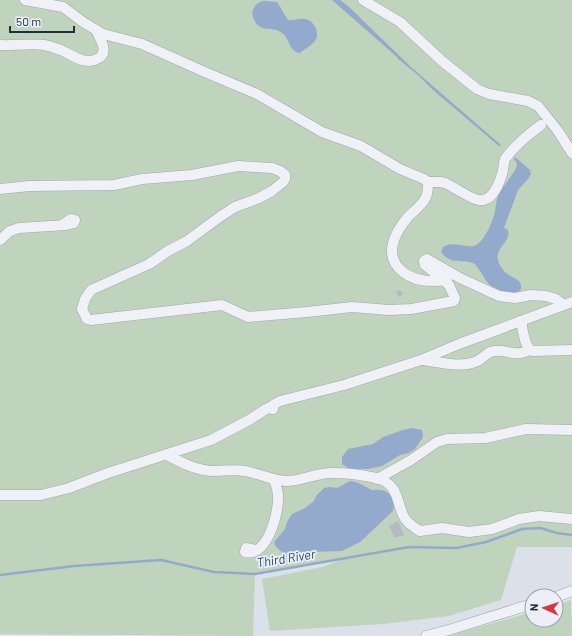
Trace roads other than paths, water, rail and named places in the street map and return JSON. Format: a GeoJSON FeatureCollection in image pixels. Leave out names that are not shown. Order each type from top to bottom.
{"type":"FeatureCollection","features":[{"type":"Feature","properties":{"kind":"lane"},"geometry":{"type":"LineString","coordinates":[[25,0],[62,7],[96,30],[116,38],[142,44],[257,94],[322,132],[361,146],[388,163],[428,182],[440,182],[479,200],[488,198],[496,189],[505,160],[520,141],[541,124]]}},
{"type":"Feature","properties":{"kind":"lane"},"geometry":{"type":"LineString","coordinates":[[363,0],[400,22],[476,89],[489,94],[528,101],[538,106],[558,131],[571,152],[572,162]]}},
{"type":"Feature","properties":{"kind":"lane"},"geometry":{"type":"LineString","coordinates":[[0,45],[43,45],[60,49],[80,60],[92,61],[104,53],[102,43],[96,30]]}},
{"type":"Feature","properties":{"kind":"lane"},"geometry":{"type":"LineString","coordinates":[[0,189],[29,186],[114,184],[142,179],[192,175],[238,166],[272,168],[285,175],[285,180],[272,191],[226,213],[187,241],[168,251],[149,264],[92,290],[82,304],[82,309],[87,319],[91,320],[222,305],[248,317],[352,307],[411,310],[454,301],[455,298],[453,291],[449,285],[423,263],[425,260],[429,260],[460,278],[499,296],[515,298],[531,295],[546,296],[568,303]]}},
{"type":"Feature","properties":{"kind":"lane"},"geometry":{"type":"LineString","coordinates":[[428,182],[426,197],[421,205],[408,217],[395,234],[392,242],[392,256],[395,264],[412,277],[428,281],[460,278]]}},
{"type":"Feature","properties":{"kind":"lane"},"geometry":{"type":"LineString","coordinates":[[0,240],[5,231],[19,228],[44,227],[72,224],[75,220],[72,219],[62,225]]}},
{"type":"Feature","properties":{"kind":"lane"},"geometry":{"type":"LineString","coordinates":[[0,495],[42,496],[54,493],[108,473],[211,440],[268,408],[273,409],[273,405],[280,401],[344,385],[421,360],[568,303]]}},
{"type":"Feature","properties":{"kind":"lane"},"geometry":{"type":"LineString","coordinates":[[521,322],[527,346],[530,350]]}},
{"type":"Feature","properties":{"kind":"lane"},"geometry":{"type":"LineString","coordinates":[[421,360],[469,364],[477,362],[493,351],[522,354],[530,350],[572,350]]}},
{"type":"Feature","properties":{"kind":"lane"},"geometry":{"type":"LineString","coordinates":[[440,352],[444,354],[442,362]]}},
{"type":"Feature","properties":{"kind":"lane"},"geometry":{"type":"LineString","coordinates":[[377,479],[419,456],[436,442],[447,439],[485,438],[526,429],[572,430]]}},
{"type":"Feature","properties":{"kind":"lane"},"geometry":{"type":"LineString","coordinates":[[167,454],[187,466],[214,471],[235,469],[245,470],[278,480],[303,480],[326,473],[348,474],[377,479],[391,486],[398,498],[404,518],[420,531],[442,528],[469,532],[487,530],[519,519],[539,516],[572,519]]}},
{"type":"Feature","properties":{"kind":"lane"},"geometry":{"type":"LineString","coordinates":[[199,477],[214,471]]}},
{"type":"Feature","properties":{"kind":"lane"},"geometry":{"type":"LineString","coordinates":[[256,550],[264,545],[270,535],[278,500],[278,480]]}},
{"type":"Feature","properties":{"kind":"lane"},"geometry":{"type":"LineString","coordinates":[[426,636],[524,606]]}},
{"type":"Feature","properties":{"kind":"water"},"geometry":{"type":"Polygon","coordinates":[[[332,0],[340,0],[348,6],[412,68],[501,145],[499,146],[433,90],[418,75],[332,0]]]}},
{"type":"Feature","properties":{"kind":"water"},"geometry":{"type":"Polygon","coordinates":[[[263,1],[277,2],[288,20],[302,19],[310,21],[317,30],[317,37],[315,41],[300,53],[296,52],[282,33],[259,26],[252,15],[254,8],[258,3],[263,1]]]}},
{"type":"Feature","properties":{"kind":"water"},"geometry":{"type":"Polygon","coordinates":[[[515,157],[530,170],[531,174],[518,190],[504,228],[508,230],[507,240],[498,252],[499,264],[504,271],[520,282],[521,288],[519,291],[510,293],[499,290],[490,285],[475,264],[471,262],[449,259],[441,252],[443,247],[447,245],[457,244],[475,246],[481,241],[489,229],[493,219],[498,196],[516,167],[517,164],[514,159],[515,157]]]}},
{"type":"Feature","properties":{"kind":"water"},"geometry":{"type":"Polygon","coordinates":[[[412,428],[422,430],[423,437],[415,449],[409,453],[400,455],[382,466],[368,469],[348,468],[342,464],[342,457],[348,449],[373,444],[383,437],[412,428]]]}},
{"type":"Feature","properties":{"kind":"water"},"geometry":{"type":"Polygon","coordinates":[[[350,481],[356,482],[371,490],[387,492],[393,500],[393,511],[360,542],[342,551],[283,553],[276,547],[274,542],[285,529],[292,514],[305,508],[314,501],[316,496],[324,488],[337,488],[350,481]]]}},
{"type":"Feature","properties":{"kind":"waterway","name":"Third River"},"geometry":{"type":"LineString","coordinates":[[0,575],[74,566],[161,560],[214,572],[255,574],[409,547],[457,548],[486,542],[522,529],[540,528],[557,533],[572,535]]}}]}
